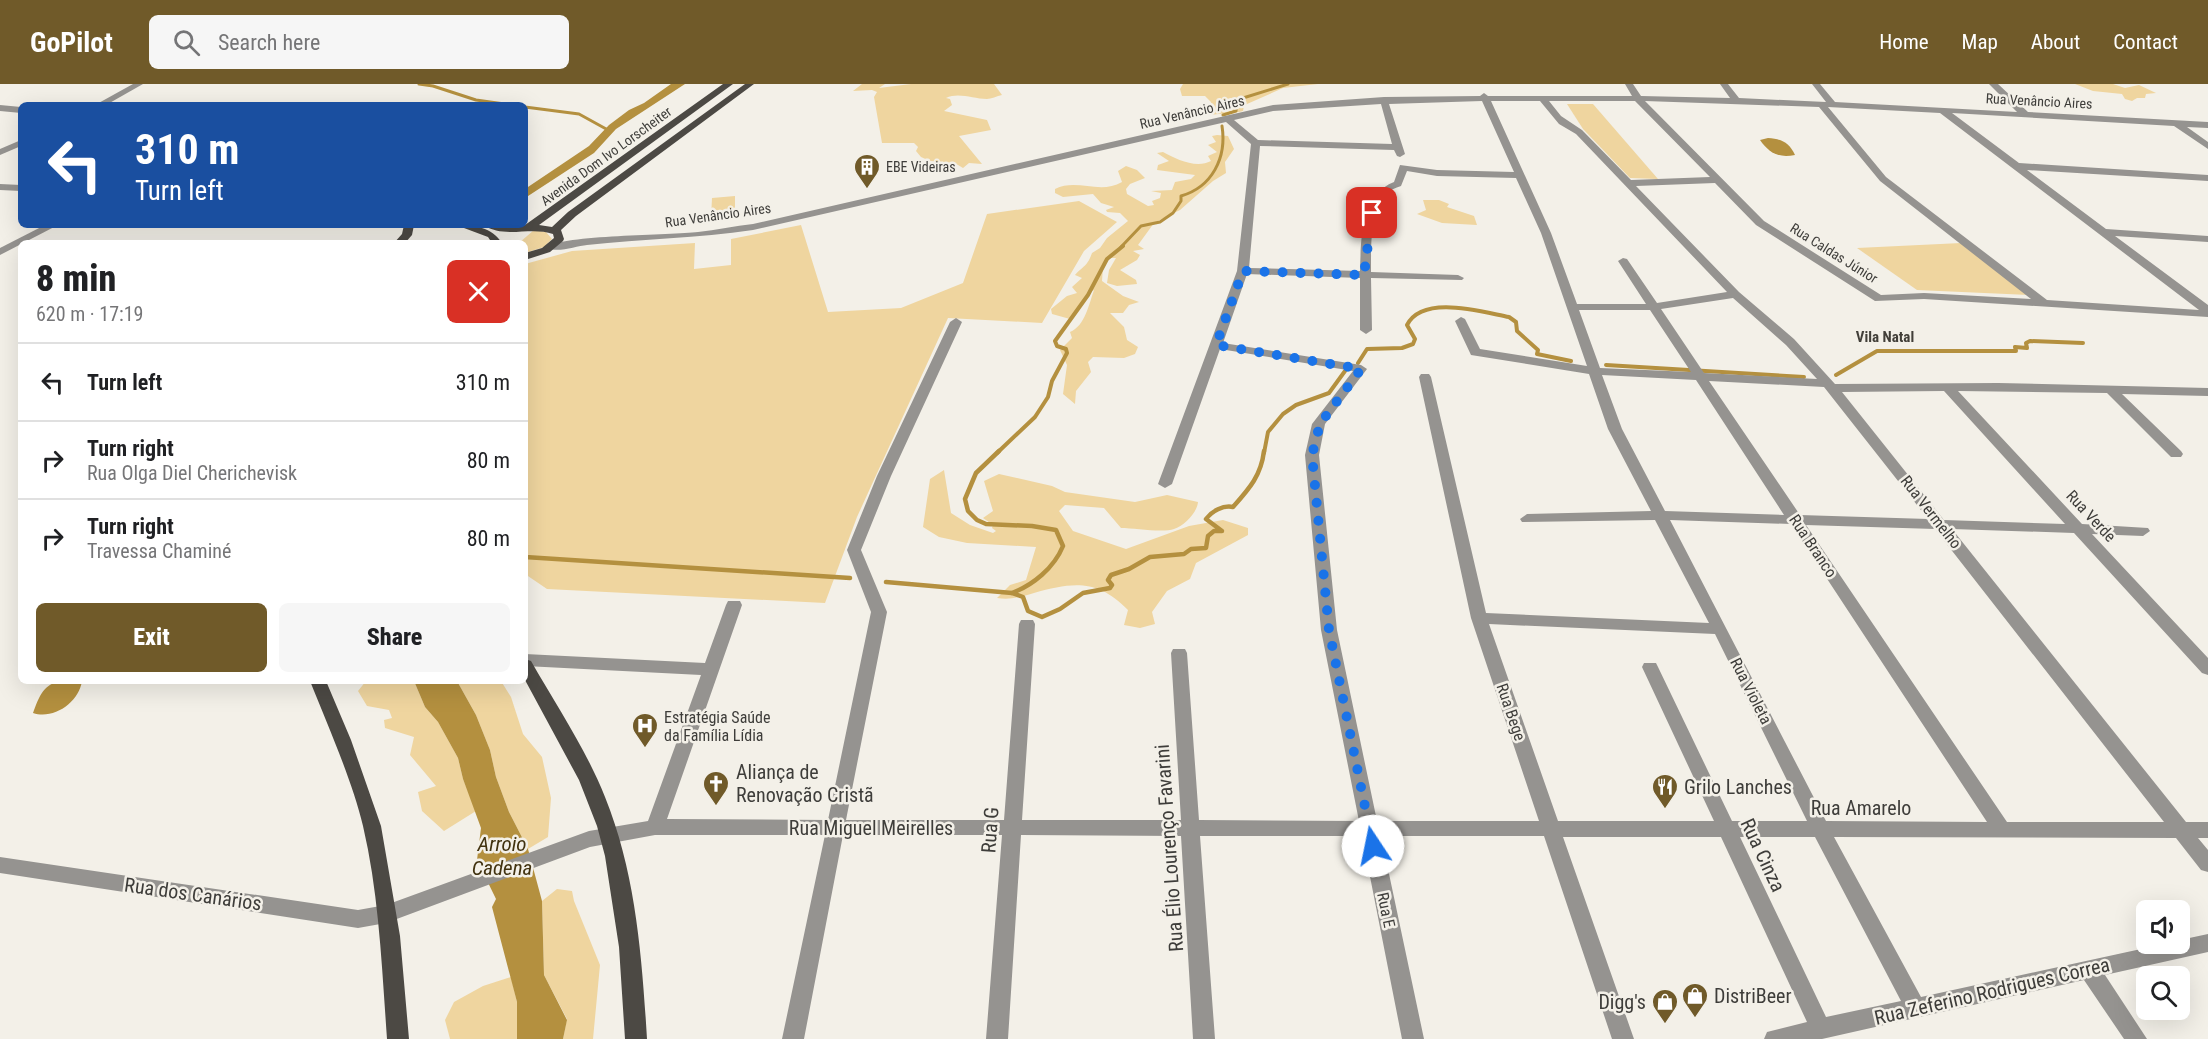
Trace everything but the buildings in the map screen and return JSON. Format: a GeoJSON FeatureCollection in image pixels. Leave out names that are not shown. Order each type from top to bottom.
{"type":"FeatureCollection","features":[{"type":"Feature","properties":{"kind":"main road","name":"Avenida Dom Ivo Lorscheiter"},"geometry":{"type":"LineString","coordinates":[[528,225],[729,84]]}},
{"type":"Feature","properties":{"kind":"main road","name":"Avenida Dom Ivo Lorscheiter"},"geometry":{"type":"LineString","coordinates":[[552,247],[558,233],[572,214],[750,84]]}},
{"type":"Feature","properties":{"kind":"main road","name":"Avenida Dom Ivo Lorscheiter"},"geometry":{"type":"LineString","coordinates":[[500,240],[523,228]]}},
{"type":"Feature","properties":{"kind":"main road"},"geometry":{"type":"LineString","coordinates":[[491,229],[523,228],[558,233]]}},
{"type":"Feature","properties":{"kind":"main road"},"geometry":{"type":"LineString","coordinates":[[528,255],[552,247]]}},
{"type":"Feature","properties":{"kind":"main road"},"geometry":{"type":"LineString","coordinates":[[528,669],[580,764],[609,835],[623,890],[636,1039]]}},
{"type":"Feature","properties":{"kind":"main road"},"geometry":{"type":"LineString","coordinates":[[319,684],[372,826],[386,914],[398,1039]]}},
{"type":"Feature","properties":{"kind":"street"},"geometry":{"type":"LineString","coordinates":[[105,102],[139,84]]}},
{"type":"Feature","properties":{"kind":"street","name":"Rua Violeta"},"geometry":{"type":"LineString","coordinates":[[1485,84],[1519,175],[1546,233],[1615,429],[1821,831],[1916,1008]]}},
{"type":"Feature","properties":{"kind":"street","name":"Rua Caldas Júnior"},"geometry":{"type":"LineString","coordinates":[[1629,84],[1638,99],[1760,224],[1879,299],[1924,296],[2208,313]]}},
{"type":"Feature","properties":{"kind":"street"},"geometry":{"type":"LineString","coordinates":[[1724,84],[1736,101]]}},
{"type":"Feature","properties":{"kind":"street"},"geometry":{"type":"LineString","coordinates":[[1816,84],[1827,104],[1883,179],[2043,303]]}},
{"type":"Feature","properties":{"kind":"street"},"geometry":{"type":"LineString","coordinates":[[1993,84],[2026,115]]}},
{"type":"Feature","properties":{"kind":"street","name":"Rua Venâncio Aires"},"geometry":{"type":"LineString","coordinates":[[552,247],[587,242],[697,235],[753,227],[1273,108],[1384,100],[1489,96],[1827,104],[2208,125]]}},
{"type":"Feature","properties":{"kind":"street","name":"Rua Vermelho"},"geometry":{"type":"LineString","coordinates":[[1542,97],[1556,119],[1579,132],[1735,294],[1790,342],[1829,385],[2208,864]]}},
{"type":"Feature","properties":{"kind":"street"},"geometry":{"type":"LineString","coordinates":[[1366,330],[1364,275],[1372,213],[1379,195],[1385,189],[1398,184],[1403,166],[1384,100]]}},
{"type":"Feature","properties":{"kind":"street"},"geometry":{"type":"LineString","coordinates":[[0,108],[18,110]]}},
{"type":"Feature","properties":{"kind":"street"},"geometry":{"type":"LineString","coordinates":[[1942,110],[2208,313]]}},
{"type":"Feature","properties":{"kind":"street"},"geometry":{"type":"LineString","coordinates":[[1228,119],[1256,143],[1398,147]]}},
{"type":"Feature","properties":{"kind":"street"},"geometry":{"type":"LineString","coordinates":[[2176,123],[2208,146]]}},
{"type":"Feature","properties":{"kind":"street"},"geometry":{"type":"LineString","coordinates":[[0,152],[18,143]]}},
{"type":"Feature","properties":{"kind":"street"},"geometry":{"type":"LineString","coordinates":[[1165,484],[1243,271],[1256,143]]}},
{"type":"Feature","properties":{"kind":"street"},"geometry":{"type":"LineString","coordinates":[[1403,166],[1437,173],[1519,175]]}},
{"type":"Feature","properties":{"kind":"street"},"geometry":{"type":"LineString","coordinates":[[2016,166],[2208,178]]}},
{"type":"Feature","properties":{"kind":"street"},"geometry":{"type":"LineString","coordinates":[[1628,183],[1719,180]]}},
{"type":"Feature","properties":{"kind":"street"},"geometry":{"type":"LineString","coordinates":[[0,187],[18,188]]}},
{"type":"Feature","properties":{"kind":"street"},"geometry":{"type":"LineString","coordinates":[[24,240],[47,228]]}},
{"type":"Feature","properties":{"kind":"street"},"geometry":{"type":"LineString","coordinates":[[2103,232],[2208,239]]}},
{"type":"Feature","properties":{"kind":"street","name":"Rua Venâncio Aires"},"geometry":{"type":"LineString","coordinates":[[558,233],[587,242]]}},
{"type":"Feature","properties":{"kind":"street"},"geometry":{"type":"LineString","coordinates":[[0,252],[18,243]]}},
{"type":"Feature","properties":{"kind":"street"},"geometry":{"type":"LineString","coordinates":[[0,244],[14,245]]}},
{"type":"Feature","properties":{"kind":"street","name":"Rua Branco"},"geometry":{"type":"LineString","coordinates":[[1623,261],[2003,831]]}},
{"type":"Feature","properties":{"kind":"street"},"geometry":{"type":"LineString","coordinates":[[1243,271],[1458,278]]}},
{"type":"Feature","properties":{"kind":"street"},"geometry":{"type":"LineString","coordinates":[[1571,307],[1654,307],[1735,294]]}},
{"type":"Feature","properties":{"kind":"street"},"geometry":{"type":"LineString","coordinates":[[1461,321],[1475,352],[1593,371],[1829,385],[2208,392]]}},
{"type":"Feature","properties":{"kind":"street"},"geometry":{"type":"LineString","coordinates":[[793,1039],[879,612],[854,550],[884,476],[956,322]]}},
{"type":"Feature","properties":{"kind":"street","name":"Rua E"},"geometry":{"type":"LineString","coordinates":[[1216,345],[1361,369],[1320,424],[1312,455],[1329,630],[1413,1039]]}},
{"type":"Feature","properties":{"kind":"street","name":"Rua Bege"},"geometry":{"type":"LineString","coordinates":[[1425,377],[1479,618],[1623,1039]]}},
{"type":"Feature","properties":{"kind":"street","name":"Rua Verde"},"geometry":{"type":"LineString","coordinates":[[1947,387],[2208,669]]}},
{"type":"Feature","properties":{"kind":"street"},"geometry":{"type":"LineString","coordinates":[[2110,389],[2176,454]]}},
{"type":"Feature","properties":{"kind":"street"},"geometry":{"type":"LineString","coordinates":[[1527,519],[1658,515],[2143,531]]}},
{"type":"Feature","properties":{"kind":"street"},"geometry":{"type":"LineString","coordinates":[[655,827],[734,605]]}},
{"type":"Feature","properties":{"kind":"street"},"geometry":{"type":"LineString","coordinates":[[1479,618],[1719,629]]}},
{"type":"Feature","properties":{"kind":"street","name":"Rua G"},"geometry":{"type":"LineString","coordinates":[[997,1039],[1027,624]]}},
{"type":"Feature","properties":{"kind":"street","name":"Rua Élio Lourenço Favarini"},"geometry":{"type":"LineString","coordinates":[[1179,653],[1204,1039]]}},
{"type":"Feature","properties":{"kind":"street"},"geometry":{"type":"LineString","coordinates":[[528,663],[711,669]]}},
{"type":"Feature","properties":{"kind":"street","name":"Rua Cinza"},"geometry":{"type":"LineString","coordinates":[[1650,667],[1821,1029]]}},
{"type":"Feature","properties":{"kind":"street","name":"Rua Miguel Meirelles"},"geometry":{"type":"LineString","coordinates":[[386,914],[589,839],[655,827],[1370,829]]}},
{"type":"Feature","properties":{"kind":"street","name":"Rua Amarelo"},"geometry":{"type":"LineString","coordinates":[[1370,829],[2208,830]]}},
{"type":"Feature","properties":{"kind":"street","name":"Rua dos Canários"},"geometry":{"type":"LineString","coordinates":[[0,865],[351,918],[386,914]]}},
{"type":"Feature","properties":{"kind":"street","name":"Rua Zeferino Rodrigues Correa"},"geometry":{"type":"LineString","coordinates":[[1775,1039],[2208,943]]}},
{"type":"Feature","properties":{"kind":"street"},"geometry":{"type":"LineString","coordinates":[[2089,969],[2136,1039]]}},
{"type":"Feature","properties":{"kind":"shaded area"},"geometry":{"type":"Polygon","coordinates":[[[862,84],[885,84],[879,88],[911,84],[994,84],[1002,95],[987,99],[951,96],[946,98],[950,99],[952,105],[944,111],[987,120],[991,130],[959,136],[982,164],[969,163],[963,168],[953,162],[950,166],[941,166],[939,162],[921,157],[914,143],[882,143],[874,97],[877,92],[853,91],[862,84]]]}},
{"type":"Feature","properties":{"kind":"shaded area"},"geometry":{"type":"Polygon","coordinates":[[[1183,84],[1318,84],[1283,88],[1247,104],[1243,111],[1199,116],[1187,114],[1195,110],[1209,109],[1211,102],[1205,96],[1182,96],[1180,89],[1183,84]]]}},
{"type":"Feature","properties":{"kind":"shaded area"},"geometry":{"type":"Polygon","coordinates":[[[2075,84],[2113,84],[2125,88],[2139,85],[2156,93],[2146,94],[2145,98],[2132,101],[2125,99],[2122,94],[2093,91],[2075,84]]]}},
{"type":"Feature","properties":{"kind":"shaded area"},"geometry":{"type":"Polygon","coordinates":[[[1567,104],[1593,104],[1658,179],[1630,178],[1583,129],[1567,104]]]}},
{"type":"Feature","properties":{"kind":"shaded area"},"geometry":{"type":"Polygon","coordinates":[[[1212,136],[1228,136],[1234,149],[1225,162],[1226,173],[1213,181],[1180,210],[1154,223],[1138,245],[1144,249],[1133,251],[1140,255],[1137,260],[1120,270],[1136,280],[1137,284],[1117,286],[1107,283],[1109,270],[1116,258],[1110,258],[1103,267],[1102,281],[1123,296],[1139,302],[1129,305],[1123,313],[1110,313],[1124,327],[1127,340],[1138,347],[1135,354],[1124,358],[1093,357],[1088,362],[1091,372],[1076,391],[1075,404],[1063,394],[1067,365],[1060,350],[1072,338],[1070,332],[1083,320],[1094,290],[1087,294],[1070,319],[1052,314],[1051,309],[1067,296],[1077,293],[1072,287],[1082,278],[1075,275],[1087,263],[1092,253],[1128,221],[1120,213],[1107,212],[1106,210],[1114,207],[1101,203],[1093,194],[1063,197],[1055,193],[1055,189],[1072,185],[1114,186],[1122,182],[1118,171],[1126,166],[1137,170],[1145,178],[1130,184],[1126,189],[1127,194],[1148,206],[1154,205],[1152,201],[1160,198],[1161,193],[1151,191],[1172,190],[1175,182],[1191,179],[1195,175],[1157,170],[1158,165],[1169,161],[1157,153],[1163,152],[1193,164],[1205,163],[1211,161],[1208,156],[1217,152],[1208,145],[1216,142],[1212,136]]]}},
{"type":"Feature","properties":{"kind":"shaded area"},"geometry":{"type":"Polygon","coordinates":[[[735,196],[735,216],[711,218],[712,198],[735,196]]]}},
{"type":"Feature","properties":{"kind":"shaded area"},"geometry":{"type":"Polygon","coordinates":[[[1423,200],[1439,200],[1449,204],[1447,207],[1474,216],[1477,225],[1442,223],[1417,214],[1426,210],[1423,200]]]}},
{"type":"Feature","properties":{"kind":"shaded area"},"geometry":{"type":"Polygon","coordinates":[[[1079,201],[1117,222],[1084,251],[1042,323],[948,318],[857,517],[825,603],[547,589],[528,576],[528,263],[572,251],[695,243],[694,269],[731,265],[731,239],[801,225],[828,312],[901,308],[963,283],[987,214],[1079,201]]]}},
{"type":"Feature","properties":{"kind":"shaded area"},"geometry":{"type":"Polygon","coordinates":[[[534,230],[546,232],[552,239],[544,247],[528,252],[528,240],[522,240],[534,230]]]}},
{"type":"Feature","properties":{"kind":"shaded area"},"geometry":{"type":"Polygon","coordinates":[[[1961,243],[2029,295],[1917,290],[1857,248],[1961,243]]]}},
{"type":"Feature","properties":{"kind":"shaded area"},"geometry":{"type":"Polygon","coordinates":[[[944,470],[951,513],[970,525],[993,533],[996,531],[992,528],[993,525],[983,518],[993,511],[984,481],[999,474],[1052,486],[1065,492],[1135,502],[1167,495],[1198,502],[1193,515],[1186,522],[1174,529],[1163,531],[1121,528],[1104,508],[1065,505],[1059,511],[1073,531],[1126,549],[1189,526],[1223,520],[1248,528],[1248,535],[1196,563],[1190,579],[1167,591],[1152,612],[1155,624],[1140,628],[1124,625],[1128,610],[1117,600],[1095,588],[1073,585],[1016,598],[997,598],[1010,585],[1026,580],[1036,547],[967,543],[939,537],[923,527],[930,479],[944,470]]]}},
{"type":"Feature","properties":{"kind":"shaded area"},"geometry":{"type":"Polygon","coordinates":[[[364,684],[415,684],[425,707],[438,722],[458,758],[463,779],[476,811],[444,831],[422,811],[418,792],[436,786],[410,755],[414,737],[385,728],[384,720],[392,718],[389,710],[367,706],[358,691],[364,684]]]}},
{"type":"Feature","properties":{"kind":"shaded area"},"geometry":{"type":"Polygon","coordinates":[[[459,684],[503,684],[511,697],[523,734],[542,757],[551,798],[548,837],[528,849],[509,812],[496,777],[490,750],[476,715],[459,684]]]}},
{"type":"Feature","properties":{"kind":"shaded area"},"geometry":{"type":"Polygon","coordinates":[[[557,889],[572,891],[600,965],[593,1039],[563,1039],[567,1019],[544,975],[542,901],[557,889]]]}},
{"type":"Feature","properties":{"kind":"shaded area"},"geometry":{"type":"Polygon","coordinates":[[[511,977],[517,1002],[517,1039],[450,1039],[445,1020],[454,1002],[483,986],[511,977]]]}},
{"type":"Feature","properties":{"kind":"water"},"geometry":{"type":"Polygon","coordinates":[[[671,84],[685,84],[616,129],[594,153],[528,196],[528,187],[589,146],[609,125],[629,110],[644,103],[671,84]]]}},
{"type":"Feature","properties":{"kind":"water"},"geometry":{"type":"Polygon","coordinates":[[[1768,138],[1784,142],[1795,155],[1784,156],[1771,152],[1760,140],[1768,138]]]}},
{"type":"Feature","properties":{"kind":"water"},"geometry":{"type":"Polygon","coordinates":[[[52,684],[81,684],[76,696],[64,708],[49,714],[33,713],[39,697],[52,684]]]}},
{"type":"Feature","properties":{"kind":"water","name":"Arroio Cadena"},"geometry":{"type":"Polygon","coordinates":[[[415,684],[459,684],[476,715],[490,750],[496,777],[509,812],[528,849],[542,901],[544,975],[567,1020],[563,1039],[517,1039],[517,1002],[492,907],[496,899],[477,860],[481,828],[463,779],[458,758],[438,722],[425,707],[415,684]]]}},
{"type":"Feature","properties":{"kind":"waterway"},"geometry":{"type":"LineString","coordinates":[[419,84],[490,102]]}},
{"type":"Feature","properties":{"kind":"waterway"},"geometry":{"type":"LineString","coordinates":[[1223,115],[1236,111],[1237,101],[1243,98],[1288,84]]}},
{"type":"Feature","properties":{"kind":"waterway"},"geometry":{"type":"LineString","coordinates":[[528,107],[579,114],[608,130]]}},
{"type":"Feature","properties":{"kind":"waterway"},"geometry":{"type":"LineString","coordinates":[[1121,247],[1141,226],[1160,222],[1173,213],[1181,201],[1181,196],[1192,192],[1209,178],[1215,170],[1222,149],[1222,126]]}},
{"type":"Feature","properties":{"kind":"waterway"},"geometry":{"type":"LineString","coordinates":[[997,453],[1035,417],[1048,397],[1052,381],[1067,353],[1066,349],[1057,346],[1055,341],[1088,295],[1107,259],[1123,246]]}},
{"type":"Feature","properties":{"kind":"waterway"},"geometry":{"type":"LineString","coordinates":[[1358,363],[1367,349],[1402,348],[1413,344],[1415,339],[1407,325],[1415,316],[1426,310],[1454,307],[1509,317],[1516,322],[1517,331],[1538,350],[1537,354],[1571,361]]}},
{"type":"Feature","properties":{"kind":"waterway"},"geometry":{"type":"LineString","coordinates":[[1836,375],[1877,351],[2016,351],[2015,347],[2027,348],[2026,343],[2030,341],[2083,343]]}},
{"type":"Feature","properties":{"kind":"waterway"},"geometry":{"type":"LineString","coordinates":[[1606,365],[1804,377]]}},
{"type":"Feature","properties":{"kind":"waterway"},"geometry":{"type":"LineString","coordinates":[[1264,453],[1268,432],[1283,414],[1296,405],[1329,393],[1345,371]]}},
{"type":"Feature","properties":{"kind":"waterway"},"geometry":{"type":"LineString","coordinates":[[999,451],[976,473],[965,499],[968,511],[977,520],[986,524],[1032,526],[1056,530],[1063,546],[1054,562],[1042,575],[1012,593]]}},
{"type":"Feature","properties":{"kind":"waterway"},"geometry":{"type":"LineString","coordinates":[[1012,593],[1023,597],[1028,611],[1042,617],[1060,609],[1083,593],[1110,588],[1112,585],[1108,580],[1111,575],[1129,569],[1150,557],[1184,554],[1191,549],[1206,548],[1208,536],[1214,531],[1222,531],[1206,519],[1218,509],[1233,507],[1257,475],[1264,451]]}},
{"type":"Feature","properties":{"kind":"waterway"},"geometry":{"type":"LineString","coordinates":[[528,557],[850,578]]}},
{"type":"Feature","properties":{"kind":"waterway"},"geometry":{"type":"LineString","coordinates":[[886,582],[1012,593]]}},
{"type":"Feature","properties":{"kind":"place","name":"EBE Videiras"},"geometry":{"type":"Point","coordinates":[867,190]}},
{"type":"Feature","properties":{"kind":"place","name":"Estratégia Saúde da Família Lídia"},"geometry":{"type":"Point","coordinates":[645,749]}},
{"type":"Feature","properties":{"kind":"place","name":"Aliança de Renovação Cristã"},"geometry":{"type":"Point","coordinates":[716,807]}},
{"type":"Feature","properties":{"kind":"place","name":"Grilo Lanches"},"geometry":{"type":"Point","coordinates":[1665,810]}},
{"type":"Feature","properties":{"kind":"place","name":"DistriBeer"},"geometry":{"type":"Point","coordinates":[1695,1019]}},
{"type":"Feature","properties":{"kind":"place","name":"Digg's"},"geometry":{"type":"Point","coordinates":[1665,1025]}},
{"type":"Feature","properties":{"kind":"district","name":"Vila Natal"},"geometry":{"type":"Point","coordinates":[1885,337]}},
{"type":"Feature","properties":{"kind":"route"},"geometry":{"type":"LineString","coordinates":[[1372,213],[1364,275],[1243,271],[1216,345],[1361,369],[1320,424],[1314,440],[1312,455],[1329,630],[1373,846]]}}]}
